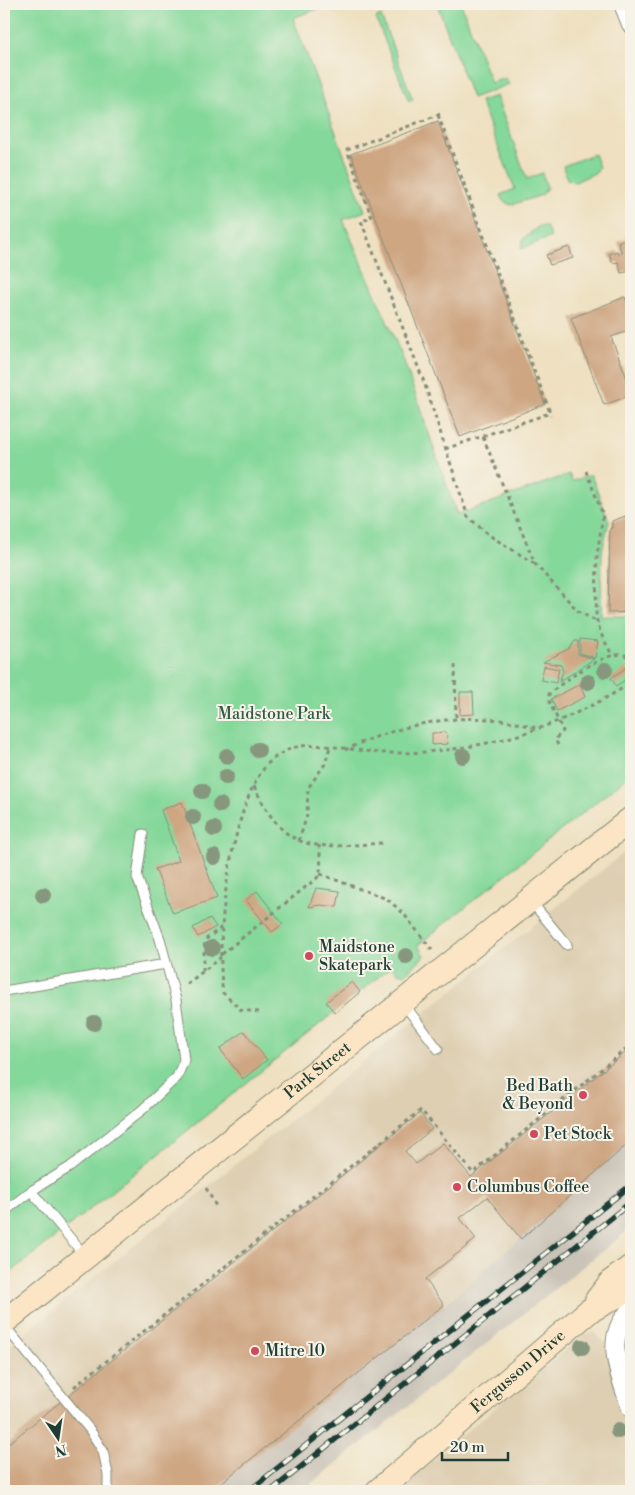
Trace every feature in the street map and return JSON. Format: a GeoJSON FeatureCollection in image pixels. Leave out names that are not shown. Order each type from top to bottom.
{"type":"FeatureCollection","features":[{"type":"Feature","properties":{"kind":"street"},"geometry":{"type":"LineString","coordinates":[[624,4],[631,24]]}},
{"type":"Feature","properties":{"kind":"street","name":"Park Street"},"geometry":{"type":"LineString","coordinates":[[4,1323],[631,819]]}},
{"type":"Feature","properties":{"kind":"street","name":"Fergusson Drive"},"geometry":{"type":"LineString","coordinates":[[589,1311],[611,1282],[631,1267]]}},
{"type":"Feature","properties":{"kind":"street","name":"Fergusson Drive"},"geometry":{"type":"LineString","coordinates":[[378,1491],[589,1311],[631,1288]]}},
{"type":"Feature","properties":{"kind":"street"},"geometry":{"type":"LineString","coordinates":[[630,1406],[614,1352],[616,1334],[625,1316],[631,1310]]}},
{"type":"Feature","properties":{"kind":"lane"},"geometry":{"type":"LineString","coordinates":[[4,1212],[31,1191],[70,1167],[142,1110],[177,1077],[184,1060],[175,994],[160,939],[137,876],[143,834]]}},
{"type":"Feature","properties":{"kind":"lane"},"geometry":{"type":"LineString","coordinates":[[530,900],[567,945]]}},
{"type":"Feature","properties":{"kind":"lane"},"geometry":{"type":"LineString","coordinates":[[4,991],[166,964]]}},
{"type":"Feature","properties":{"kind":"lane"},"geometry":{"type":"LineString","coordinates":[[402,1002],[438,1049]]}},
{"type":"Feature","properties":{"kind":"lane"},"geometry":{"type":"LineString","coordinates":[[31,1191],[86,1256]]}},
{"type":"Feature","properties":{"kind":"lane"},"geometry":{"type":"LineString","coordinates":[[4,1323],[90,1430],[103,1451],[108,1474],[108,1491]]}},
{"type":"Feature","properties":{"kind":"path"},"geometry":{"type":"LineString","coordinates":[[445,449],[550,414],[439,114],[347,150],[372,218],[362,221],[424,382],[445,449],[468,517],[489,535],[535,564],[578,611],[597,622]]}},
{"type":"Feature","properties":{"kind":"path"},"geometry":{"type":"LineString","coordinates":[[483,437],[535,564]]}},
{"type":"Feature","properties":{"kind":"path"},"geometry":{"type":"LineString","coordinates":[[586,471],[603,520],[597,555],[597,622],[612,655]]}},
{"type":"Feature","properties":{"kind":"path"},"geometry":{"type":"LineString","coordinates":[[558,745],[556,739],[563,731],[549,701],[550,694],[593,664],[612,655],[625,655],[631,660]]}},
{"type":"Feature","properties":{"kind":"path"},"geometry":{"type":"LineString","coordinates":[[455,665],[456,720]]}},
{"type":"Feature","properties":{"kind":"path"},"geometry":{"type":"LineString","coordinates":[[259,1012],[241,1010],[225,996],[222,986],[222,955],[224,898],[235,843],[254,786],[266,766],[280,754],[300,745],[310,744],[344,750],[387,753],[451,750],[514,738],[603,701],[631,683]]}},
{"type":"Feature","properties":{"kind":"path"},"geometry":{"type":"LineString","coordinates":[[344,750],[392,730],[429,722],[496,720],[539,729]]}},
{"type":"Feature","properties":{"kind":"path"},"geometry":{"type":"LineString","coordinates":[[300,841],[307,815],[308,788],[324,764],[330,747]]}},
{"type":"Feature","properties":{"kind":"path"},"geometry":{"type":"LineString","coordinates":[[254,786],[278,827],[300,841],[319,845],[384,843]]}},
{"type":"Feature","properties":{"kind":"path"},"geometry":{"type":"LineString","coordinates":[[319,845],[320,874]]}},
{"type":"Feature","properties":{"kind":"path"},"geometry":{"type":"LineString","coordinates":[[175,994],[320,874]]}},
{"type":"Feature","properties":{"kind":"path"},"geometry":{"type":"LineString","coordinates":[[320,874],[387,899],[446,968]]}},
{"type":"Feature","properties":{"kind":"path"},"geometry":{"type":"LineString","coordinates":[[204,971],[205,940],[223,926]]}},
{"type":"Feature","properties":{"kind":"path"},"geometry":{"type":"LineString","coordinates":[[63,1395],[422,1110],[473,1173],[631,1045]]}},
{"type":"Feature","properties":{"kind":"path"},"geometry":{"type":"LineString","coordinates":[[205,1188],[217,1208]]}},
{"type":"Feature","properties":{"kind":"shaded area"},"geometry":{"type":"Polygon","coordinates":[[[631,847],[631,1141],[444,1305],[211,1491],[4,1491],[4,1350],[631,847]]]}},
{"type":"Feature","properties":{"kind":"shaded area"},"geometry":{"type":"Polygon","coordinates":[[[631,1141],[631,1228],[302,1491],[211,1491],[444,1305],[631,1141]]]}},
{"type":"Feature","properties":{"kind":"shaded area"},"geometry":{"type":"Polygon","coordinates":[[[631,1318],[631,1378],[620,1348],[631,1318]]]}},
{"type":"Feature","properties":{"kind":"shaded area"},"geometry":{"type":"Polygon","coordinates":[[[594,1332],[606,1343],[631,1419],[631,1491],[395,1491],[584,1334],[594,1332]]]}},
{"type":"Feature","properties":{"kind":"green space","name":"Maidstone Park"},"geometry":{"type":"Polygon","coordinates":[[[4,4],[331,4],[293,18],[365,211],[343,220],[402,356],[457,515],[569,474],[572,481],[591,475],[609,521],[602,551],[601,616],[631,616],[631,774],[418,945],[424,956],[405,974],[398,973],[392,966],[4,1278],[4,4]]]}},
{"type":"Feature","properties":{"kind":"green space"},"geometry":{"type":"Polygon","coordinates":[[[437,4],[461,4],[491,83],[505,78],[509,84],[472,98],[437,4]]]}},
{"type":"Feature","properties":{"kind":"green space"},"geometry":{"type":"Polygon","coordinates":[[[381,16],[413,100],[409,102],[376,18],[381,16]]]}},
{"type":"Feature","properties":{"kind":"green space"},"geometry":{"type":"Polygon","coordinates":[[[496,96],[527,179],[542,173],[547,187],[542,195],[511,205],[503,201],[500,195],[515,189],[480,101],[496,96]]]}},
{"type":"Feature","properties":{"kind":"green space"},"geometry":{"type":"Polygon","coordinates":[[[594,154],[599,167],[597,172],[575,182],[567,179],[563,166],[594,154]]]}},
{"type":"Feature","properties":{"kind":"green space"},"geometry":{"type":"Polygon","coordinates":[[[539,226],[546,226],[551,237],[521,249],[523,239],[539,226]]]}},
{"type":"Feature","properties":{"kind":"building"},"geometry":{"type":"Polygon","coordinates":[[[438,121],[545,404],[460,437],[351,154],[438,121]]]}},
{"type":"Feature","properties":{"kind":"building"},"geometry":{"type":"Polygon","coordinates":[[[631,237],[631,271],[621,273],[618,262],[613,263],[609,254],[617,251],[619,254],[622,253],[618,242],[631,237]]]}},
{"type":"Feature","properties":{"kind":"building"},"geometry":{"type":"Polygon","coordinates":[[[569,247],[573,258],[550,265],[546,255],[569,247]]]}},
{"type":"Feature","properties":{"kind":"building"},"geometry":{"type":"Polygon","coordinates":[[[625,297],[631,315],[631,330],[611,337],[631,389],[631,395],[604,405],[571,318],[625,297]]]}},
{"type":"Feature","properties":{"kind":"building"},"geometry":{"type":"Polygon","coordinates":[[[631,480],[631,500],[624,483],[631,480]]]}},
{"type":"Feature","properties":{"kind":"building"},"geometry":{"type":"Polygon","coordinates":[[[631,514],[631,612],[608,613],[610,528],[612,528],[612,521],[631,514]]]}},
{"type":"Feature","properties":{"kind":"building"},"geometry":{"type":"Polygon","coordinates":[[[580,639],[598,641],[595,658],[580,653],[580,639]]]}},
{"type":"Feature","properties":{"kind":"building"},"geometry":{"type":"Polygon","coordinates":[[[575,641],[578,641],[578,654],[594,659],[559,682],[563,671],[561,665],[543,662],[570,648],[575,641]]]}},
{"type":"Feature","properties":{"kind":"building"},"geometry":{"type":"Polygon","coordinates":[[[544,666],[559,669],[556,683],[541,680],[544,666]]]}},
{"type":"Feature","properties":{"kind":"building"},"geometry":{"type":"Polygon","coordinates":[[[627,667],[631,676],[616,686],[611,678],[627,667]]]}},
{"type":"Feature","properties":{"kind":"building"},"geometry":{"type":"Polygon","coordinates":[[[580,684],[585,697],[557,711],[551,699],[580,684]]]}},
{"type":"Feature","properties":{"kind":"building"},"geometry":{"type":"Polygon","coordinates":[[[460,692],[473,692],[474,714],[460,715],[460,692]]]}},
{"type":"Feature","properties":{"kind":"building"},"geometry":{"type":"Polygon","coordinates":[[[446,732],[448,744],[432,745],[432,733],[446,732]]]}},
{"type":"Feature","properties":{"kind":"building"},"geometry":{"type":"Polygon","coordinates":[[[182,802],[217,898],[173,913],[155,869],[179,861],[161,810],[182,802]]]}},
{"type":"Feature","properties":{"kind":"building"},"geometry":{"type":"Polygon","coordinates":[[[316,888],[340,891],[337,907],[321,905],[309,907],[316,888]]]}},
{"type":"Feature","properties":{"kind":"building"},"geometry":{"type":"Polygon","coordinates":[[[257,891],[283,924],[272,932],[246,900],[257,891]]]}},
{"type":"Feature","properties":{"kind":"building"},"geometry":{"type":"Polygon","coordinates":[[[210,918],[216,927],[198,937],[193,928],[210,918]]]}},
{"type":"Feature","properties":{"kind":"building"},"geometry":{"type":"Polygon","coordinates":[[[352,982],[360,992],[335,1013],[326,1002],[352,982]]]}},
{"type":"Feature","properties":{"kind":"building"},"geometry":{"type":"Polygon","coordinates":[[[244,1031],[267,1060],[243,1079],[220,1049],[244,1031]]]}},
{"type":"Feature","properties":{"kind":"building","name":"Mitre 10"},"geometry":{"type":"Polygon","coordinates":[[[631,1048],[631,1141],[521,1239],[487,1197],[460,1218],[476,1239],[425,1279],[444,1305],[211,1491],[4,1491],[4,1447],[420,1113],[432,1129],[405,1151],[416,1164],[443,1143],[471,1177],[631,1048]]]}},
{"type":"Feature","properties":{"kind":"railway"},"geometry":{"type":"LineString","coordinates":[[249,1491],[631,1185]]}},
{"type":"Feature","properties":{"kind":"railway"},"geometry":{"type":"LineString","coordinates":[[271,1491],[631,1202]]}},
{"type":"Feature","properties":{"kind":"place","name":"Maidstone Skatepark"},"geometry":{"type":"Point","coordinates":[309,956]}},
{"type":"Feature","properties":{"kind":"place","name":"Bed Bath & Beyond"},"geometry":{"type":"Point","coordinates":[583,1095]}},
{"type":"Feature","properties":{"kind":"place","name":"Pet Stock"},"geometry":{"type":"Point","coordinates":[534,1134]}},
{"type":"Feature","properties":{"kind":"place","name":"Columbus Coffee"},"geometry":{"type":"Point","coordinates":[457,1187]}},
{"type":"Feature","properties":{"kind":"place","name":"Mitre 10"},"geometry":{"type":"Point","coordinates":[255,1351]}}]}
